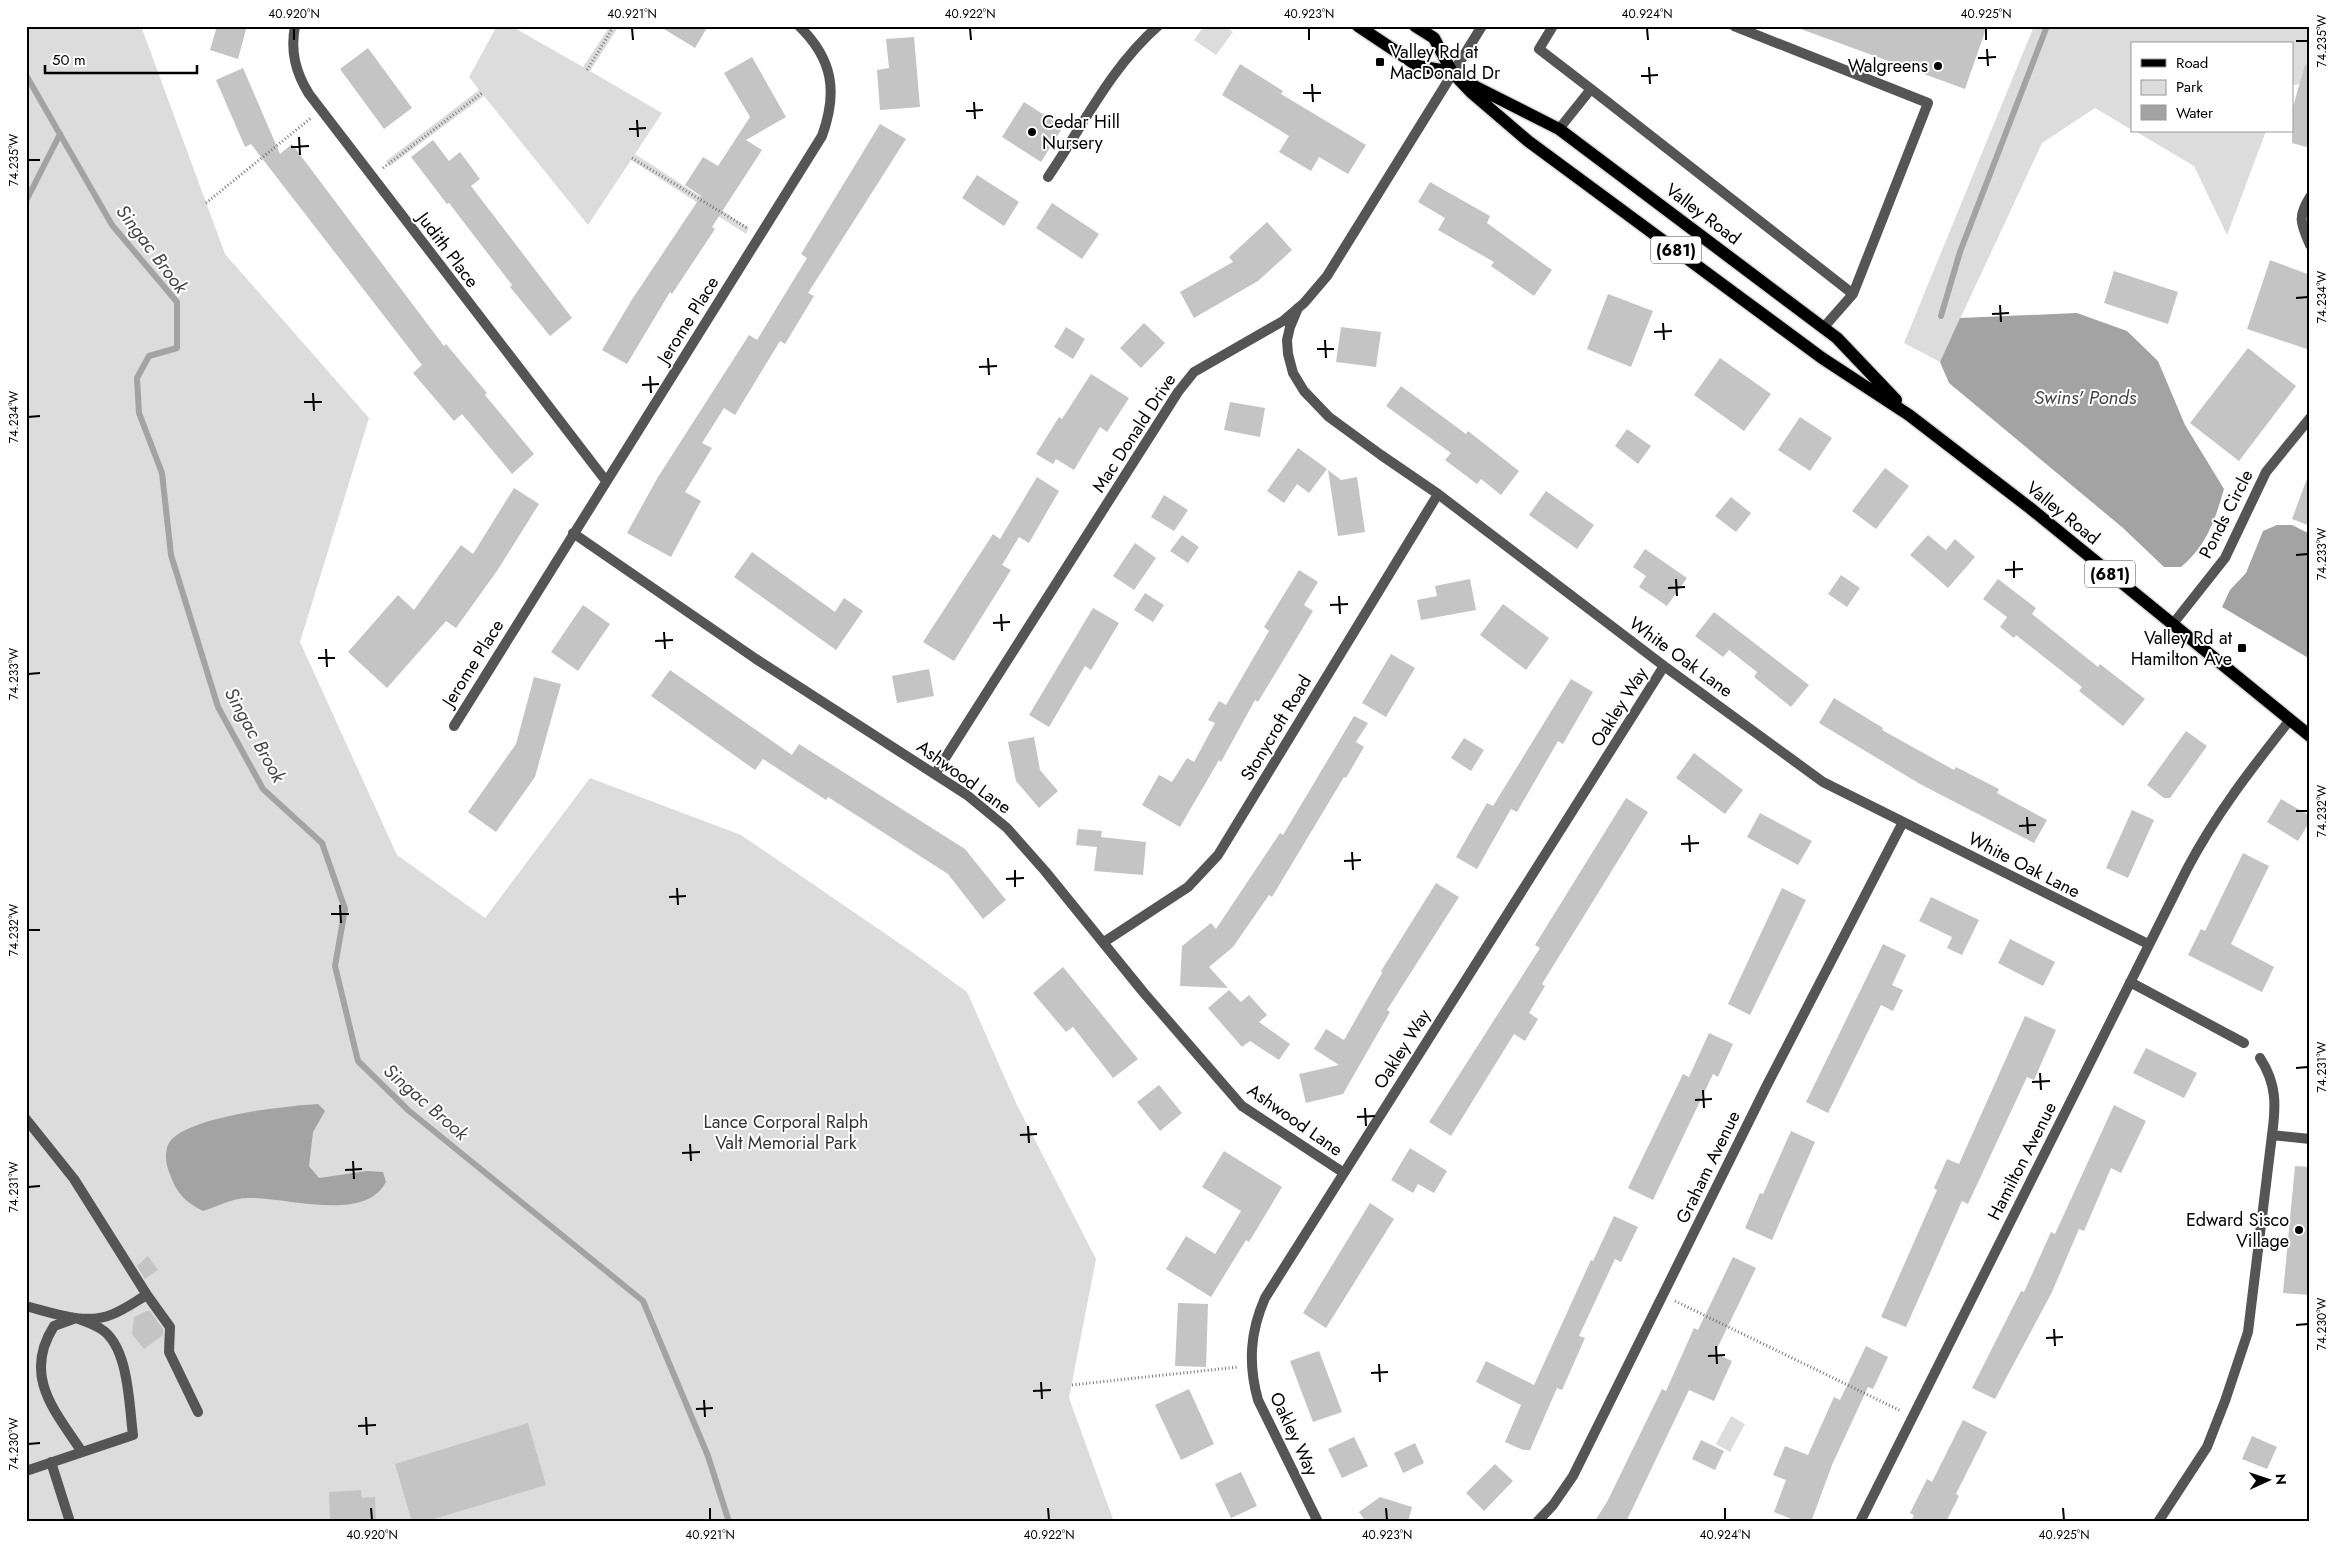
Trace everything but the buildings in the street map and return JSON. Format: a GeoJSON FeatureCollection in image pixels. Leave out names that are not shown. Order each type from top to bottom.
{"type":"FeatureCollection","features":[{"type":"Feature","properties":{"kind":"main road","name":"Valley Road"},"geometry":{"type":"LineString","coordinates":[[1358,26],[1418,66],[1452,72],[1476,87],[1559,129],[1837,338],[1909,415]]}},
{"type":"Feature","properties":{"kind":"main road","name":"Valley Road"},"geometry":{"type":"LineString","coordinates":[[1415,26],[1434,38],[1452,72],[1472,93],[1528,141],[1822,358],[1909,415],[2030,508],[2289,721],[2310,736]]}},
{"type":"Feature","properties":{"kind":"street","name":"Judith Place"},"geometry":{"type":"LineString","coordinates":[[295,26],[294,62],[302,82],[321,110],[606,481]]}},
{"type":"Feature","properties":{"kind":"street","name":"Jerome Place"},"geometry":{"type":"LineString","coordinates":[[454,726],[822,136],[830,114],[832,92],[828,70],[823,56],[810,37],[799,26]]}},
{"type":"Feature","properties":{"kind":"street"},"geometry":{"type":"LineString","coordinates":[[1048,177],[1115,72],[1140,42],[1158,26]]}},
{"type":"Feature","properties":{"kind":"street","name":"Mac Donald Drive"},"geometry":{"type":"LineString","coordinates":[[935,774],[1178,392],[1194,372],[1241,343],[1264,333],[1298,308],[1327,276],[1482,26]]}},
{"type":"Feature","properties":{"kind":"street"},"geometry":{"type":"LineString","coordinates":[[1553,26],[1539,49],[1853,294]]}},
{"type":"Feature","properties":{"kind":"street"},"geometry":{"type":"LineString","coordinates":[[1734,26],[1928,103],[1853,294],[1824,328]]}},
{"type":"Feature","properties":{"kind":"street"},"geometry":{"type":"LineString","coordinates":[[1559,129],[1591,89]]}},
{"type":"Feature","properties":{"kind":"street"},"geometry":{"type":"LineString","coordinates":[[2310,197],[2301,211],[2302,226],[2310,245]]}},
{"type":"Feature","properties":{"kind":"street","name":"White Oak Lane"},"geometry":{"type":"LineString","coordinates":[[1298,308],[1290,327],[1288,354],[1293,373],[1304,391],[1329,416],[1438,494],[1664,666],[1823,782],[2148,944]]}},
{"type":"Feature","properties":{"kind":"street","name":"Ponds Circle"},"geometry":{"type":"LineString","coordinates":[[2172,625],[2225,558],[2266,472],[2309,422]]}},
{"type":"Feature","properties":{"kind":"street","name":"Stonycroft Road"},"geometry":{"type":"LineString","coordinates":[[1104,942],[1188,887],[1218,855],[1438,494]]}},
{"type":"Feature","properties":{"kind":"street","name":"Ashwood Lane"},"geometry":{"type":"LineString","coordinates":[[573,533],[756,659],[967,795],[1007,828],[1242,1106],[1344,1173]]}},
{"type":"Feature","properties":{"kind":"street","name":"Oakley Way"},"geometry":{"type":"LineString","coordinates":[[1318,1522],[1258,1400],[1251,1366],[1251,1340],[1258,1315],[1265,1298],[1664,666]]}},
{"type":"Feature","properties":{"kind":"street","name":"Hamilton Avenue"},"geometry":{"type":"LineString","coordinates":[[1860,1522],[2148,944],[2207,832],[2234,790],[2289,721]]}},
{"type":"Feature","properties":{"kind":"street","name":"Graham Avenue"},"geometry":{"type":"LineString","coordinates":[[1537,1522],[1553,1505],[1572,1476],[1766,1087],[1903,822]]}},
{"type":"Feature","properties":{"kind":"street"},"geometry":{"type":"LineString","coordinates":[[2130,982],[2244,1043]]}},
{"type":"Feature","properties":{"kind":"street"},"geometry":{"type":"LineString","coordinates":[[2158,1522],[2206,1447],[2225,1401],[2248,1332],[2276,1106],[2270,1073],[2260,1058]]}},
{"type":"Feature","properties":{"kind":"street"},"geometry":{"type":"LineString","coordinates":[[26,1119],[74,1180],[147,1295],[170,1327],[169,1352],[198,1412]]}},
{"type":"Feature","properties":{"kind":"street"},"geometry":{"type":"LineString","coordinates":[[2272,1135],[2310,1139]]}},
{"type":"Feature","properties":{"kind":"street"},"geometry":{"type":"LineString","coordinates":[[26,1306],[51,1314],[76,1318],[94,1318],[112,1314],[147,1295]]}},
{"type":"Feature","properties":{"kind":"street"},"geometry":{"type":"LineString","coordinates":[[26,1471],[133,1435],[127,1382],[119,1353],[111,1338],[102,1329],[76,1318],[54,1326],[41,1352],[41,1372],[43,1390],[82,1452]]}},
{"type":"Feature","properties":{"kind":"street"},"geometry":{"type":"LineString","coordinates":[[51,1462],[70,1522]]}},
{"type":"Feature","properties":{"kind":"path"},"geometry":{"type":"LineString","coordinates":[[587,70],[614,26]]}},
{"type":"Feature","properties":{"kind":"path"},"geometry":{"type":"LineString","coordinates":[[372,176],[482,93]]}},
{"type":"Feature","properties":{"kind":"path"},"geometry":{"type":"LineString","coordinates":[[206,203],[321,110]]}},
{"type":"Feature","properties":{"kind":"path"},"geometry":{"type":"LineString","coordinates":[[632,158],[759,236]]}},
{"type":"Feature","properties":{"kind":"path"},"geometry":{"type":"LineString","coordinates":[[1662,1295],[1913,1416]]}},
{"type":"Feature","properties":{"kind":"path"},"geometry":{"type":"LineString","coordinates":[[1072,1385],[1251,1366]]}},
{"type":"Feature","properties":{"kind":"green space","name":"Lance Corporal Ralph Valt Memorial Park"},"geometry":{"type":"Polygon","coordinates":[[[26,26],[141,26],[225,254],[369,418],[300,642],[397,855],[485,918],[590,778],[741,835],[967,992],[1016,1103],[1096,1259],[1069,1398],[1114,1522],[26,1522],[26,26]]]}},
{"type":"Feature","properties":{"kind":"green space"},"geometry":{"type":"Polygon","coordinates":[[[497,26],[511,26],[583,67],[610,26],[619,26],[590,71],[662,113],[635,154],[749,228],[746,234],[631,160],[588,225],[484,96],[390,166],[386,161],[479,90],[469,77],[497,26]]]}},
{"type":"Feature","properties":{"kind":"green space"},"geometry":{"type":"Polygon","coordinates":[[[1204,26],[1225,26],[1233,32],[1216,55],[1194,40],[1204,26]]]}},
{"type":"Feature","properties":{"kind":"green space"},"geometry":{"type":"Polygon","coordinates":[[[2034,26],[2310,26],[2310,83],[2294,85],[2294,42],[2131,42],[2131,129],[2095,108],[2042,143],[1940,362],[1904,343],[2034,26]]]}},
{"type":"Feature","properties":{"kind":"green space"},"geometry":{"type":"Polygon","coordinates":[[[2137,132],[2266,132],[2227,235],[2194,166],[2137,132]]]}},
{"type":"Feature","properties":{"kind":"green space"},"geometry":{"type":"Polygon","coordinates":[[[1731,1416],[1745,1424],[1730,1452],[1716,1444],[1731,1416]]]}},
{"type":"Feature","properties":{"kind":"water","name":"Swins' Ponds"},"geometry":{"type":"Polygon","coordinates":[[[2077,313],[2127,331],[2158,361],[2185,425],[2224,489],[2204,541],[2181,567],[2164,567],[2123,528],[1949,383],[1940,362],[1960,318],[2077,313]]]}},
{"type":"Feature","properties":{"kind":"water"},"geometry":{"type":"Polygon","coordinates":[[[2277,525],[2292,525],[2310,534],[2310,659],[2222,607],[2230,590],[2246,573],[2263,531],[2277,525]]]}},
{"type":"Feature","properties":{"kind":"water"},"geometry":{"type":"Polygon","coordinates":[[[318,1104],[325,1111],[313,1132],[309,1166],[319,1178],[367,1171],[383,1172],[386,1182],[375,1195],[360,1202],[342,1205],[242,1198],[203,1211],[185,1199],[174,1184],[166,1162],[166,1154],[171,1140],[182,1132],[218,1119],[240,1114],[318,1104]]]}},
{"type":"Feature","properties":{"kind":"waterway"},"geometry":{"type":"LineString","coordinates":[[1941,316],[1960,252],[2047,26]]}},
{"type":"Feature","properties":{"kind":"waterway","name":"Singac Brook"},"geometry":{"type":"LineString","coordinates":[[26,75],[112,225],[177,302],[177,348],[149,356],[137,378],[139,413],[162,473],[171,555],[218,707],[263,789],[322,843],[345,909],[335,966],[358,1061],[408,1110],[643,1301],[708,1456],[729,1522]]}},
{"type":"Feature","properties":{"kind":"waterway"},"geometry":{"type":"LineString","coordinates":[[26,201],[60,134]]}},
{"type":"Feature","properties":{"kind":"place","name":"Valley Rd at MacDonald Dr"},"geometry":{"type":"Point","coordinates":[1380,62]}},
{"type":"Feature","properties":{"kind":"place","name":"Walgreens"},"geometry":{"type":"Point","coordinates":[1938,66]}},
{"type":"Feature","properties":{"kind":"place","name":"Cedar Hill Nursery"},"geometry":{"type":"Point","coordinates":[1032,132]}},
{"type":"Feature","properties":{"kind":"place","name":"Valley Rd at Hamilton Ave"},"geometry":{"type":"Point","coordinates":[2242,648]}},
{"type":"Feature","properties":{"kind":"place","name":"Edward Sisco Village"},"geometry":{"type":"Point","coordinates":[2299,1230]}}]}
